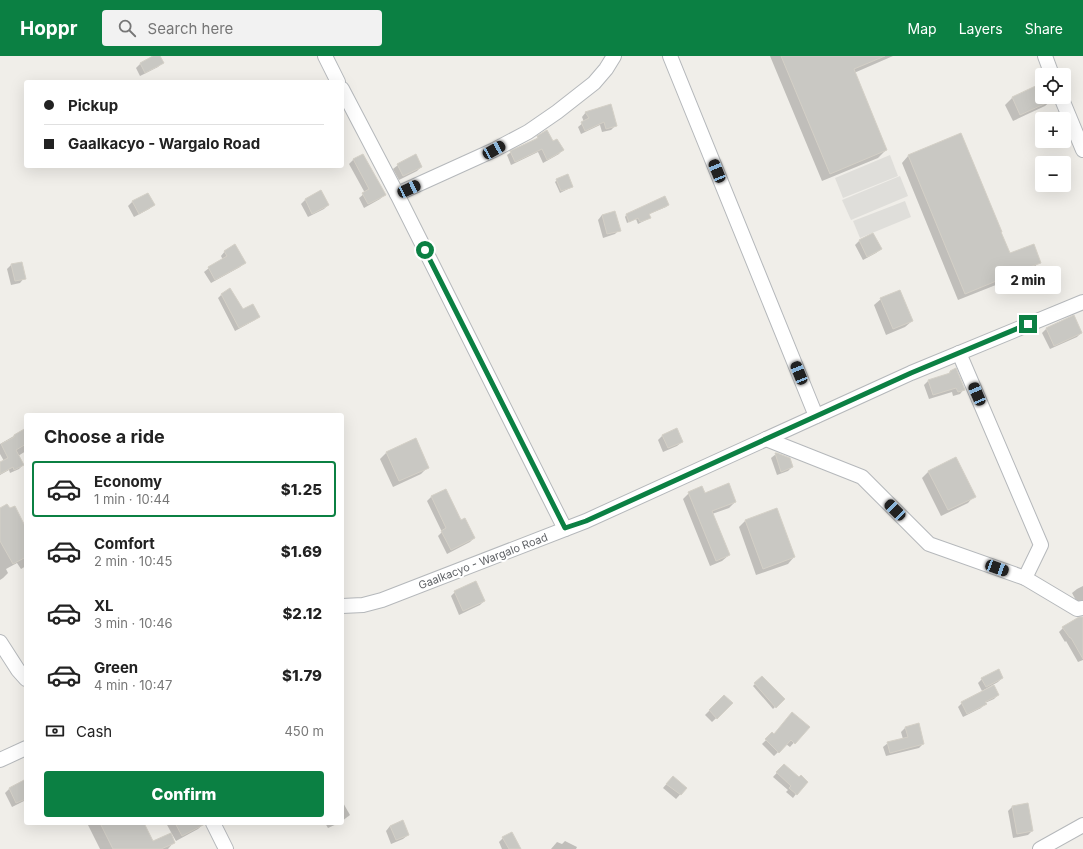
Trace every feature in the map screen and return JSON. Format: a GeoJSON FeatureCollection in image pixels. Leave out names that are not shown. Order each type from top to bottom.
{"type":"FeatureCollection","features":[{"type":"Feature","properties":{"kind":"street"},"geometry":{"type":"LineString","coordinates":[[325,56],[337,80]]}},
{"type":"Feature","properties":{"kind":"street"},"geometry":{"type":"LineString","coordinates":[[397,194],[494,150],[528,132],[594,83],[606,69],[614,56]]}},
{"type":"Feature","properties":{"kind":"street"},"geometry":{"type":"LineString","coordinates":[[670,56],[816,416]]}},
{"type":"Feature","properties":{"kind":"street"},"geometry":{"type":"LineString","coordinates":[[1045,56],[1049,68]]}},
{"type":"Feature","properties":{"kind":"street"},"geometry":{"type":"LineString","coordinates":[[344,93],[397,194],[565,528]]}},
{"type":"Feature","properties":{"kind":"street"},"geometry":{"type":"LineString","coordinates":[[1065,104],[1083,150]]}},
{"type":"Feature","properties":{"kind":"street","name":"Gaalkacyo - Wargalo Road"},"geometry":{"type":"LineString","coordinates":[[344,606],[363,605],[382,600],[586,521],[911,373],[1083,302]]}},
{"type":"Feature","properties":{"kind":"street"},"geometry":{"type":"LineString","coordinates":[[959,353],[1041,545],[1024,578]]}},
{"type":"Feature","properties":{"kind":"street"},"geometry":{"type":"LineString","coordinates":[[766,439],[862,477],[929,544],[1024,578],[1077,609],[1083,608]]}},
{"type":"Feature","properties":{"kind":"street"},"geometry":{"type":"LineString","coordinates":[[0,642],[24,678]]}},
{"type":"Feature","properties":{"kind":"street"},"geometry":{"type":"LineString","coordinates":[[0,760],[24,749]]}},
{"type":"Feature","properties":{"kind":"street"},"geometry":{"type":"LineString","coordinates":[[214,825],[226,849]]}},
{"type":"Feature","properties":{"kind":"street"},"geometry":{"type":"LineString","coordinates":[[1040,849],[1083,825]]}},
{"type":"Feature","properties":{"kind":"shaded area"},"geometry":{"type":"Polygon","coordinates":[[[890,155],[898,176],[843,198],[835,178],[890,155]]]}},
{"type":"Feature","properties":{"kind":"shaded area"},"geometry":{"type":"Polygon","coordinates":[[[900,176],[908,196],[851,220],[842,200],[900,176]]]}},
{"type":"Feature","properties":{"kind":"shaded area"},"geometry":{"type":"Polygon","coordinates":[[[905,201],[911,217],[860,238],[853,221],[905,201]]]}},
{"type":"Feature","properties":{"kind":"building"},"geometry":{"type":"Polygon","coordinates":[[[153,56],[160,56],[164,63],[145,73],[140,63],[153,56]]]}},
{"type":"Feature","properties":{"kind":"building"},"geometry":{"type":"Polygon","coordinates":[[[781,56],[885,56],[854,69],[887,150],[830,174],[781,56]]]}},
{"type":"Feature","properties":{"kind":"building"},"geometry":{"type":"Polygon","coordinates":[[[1035,86],[1035,104],[1044,104],[1020,115],[1012,97],[1035,86]]]}},
{"type":"Feature","properties":{"kind":"building"},"geometry":{"type":"Polygon","coordinates":[[[611,104],[617,126],[606,129],[604,122],[585,131],[581,122],[589,118],[585,112],[611,104]]]}},
{"type":"Feature","properties":{"kind":"building"},"geometry":{"type":"Polygon","coordinates":[[[547,130],[553,141],[557,139],[564,150],[547,160],[542,149],[515,162],[510,151],[538,138],[537,136],[547,130]]]}},
{"type":"Feature","properties":{"kind":"building"},"geometry":{"type":"Polygon","coordinates":[[[961,133],[1010,253],[1034,244],[1041,263],[1018,271],[965,294],[908,155],[961,133]]]}},
{"type":"Feature","properties":{"kind":"building"},"geometry":{"type":"Polygon","coordinates":[[[363,154],[386,195],[368,204],[362,193],[369,189],[353,159],[363,154]]]}},
{"type":"Feature","properties":{"kind":"building"},"geometry":{"type":"Polygon","coordinates":[[[416,154],[422,167],[403,176],[397,164],[416,154]]]}},
{"type":"Feature","properties":{"kind":"building"},"geometry":{"type":"Polygon","coordinates":[[[568,174],[573,187],[561,191],[556,179],[568,174]]]}},
{"type":"Feature","properties":{"kind":"building"},"geometry":{"type":"Polygon","coordinates":[[[321,190],[329,205],[312,214],[305,199],[321,190]]]}},
{"type":"Feature","properties":{"kind":"building"},"geometry":{"type":"Polygon","coordinates":[[[148,193],[155,205],[139,214],[132,201],[148,193]]]}},
{"type":"Feature","properties":{"kind":"building"},"geometry":{"type":"Polygon","coordinates":[[[665,196],[669,205],[649,214],[651,218],[640,222],[638,218],[629,222],[626,214],[665,196]]]}},
{"type":"Feature","properties":{"kind":"building"},"geometry":{"type":"Polygon","coordinates":[[[615,211],[621,231],[607,234],[602,215],[615,211]]]}},
{"type":"Feature","properties":{"kind":"building"},"geometry":{"type":"Polygon","coordinates":[[[873,233],[882,249],[867,257],[859,240],[873,233]]]}},
{"type":"Feature","properties":{"kind":"building"},"geometry":{"type":"Polygon","coordinates":[[[235,244],[246,263],[215,280],[208,267],[227,256],[224,251],[235,244]]]}},
{"type":"Feature","properties":{"kind":"building"},"geometry":{"type":"Polygon","coordinates":[[[22,262],[26,279],[15,281],[11,264],[22,262]]]}},
{"type":"Feature","properties":{"kind":"building"},"geometry":{"type":"Polygon","coordinates":[[[230,288],[243,309],[253,304],[260,317],[239,328],[221,294],[230,288]]]}},
{"type":"Feature","properties":{"kind":"building"},"geometry":{"type":"Polygon","coordinates":[[[900,290],[913,321],[893,329],[880,298],[900,290]]]}},
{"type":"Feature","properties":{"kind":"building"},"geometry":{"type":"Polygon","coordinates":[[[1074,315],[1082,333],[1054,346],[1046,328],[1074,315]]]}},
{"type":"Feature","properties":{"kind":"building"},"geometry":{"type":"Polygon","coordinates":[[[956,368],[965,390],[958,392],[956,388],[933,395],[928,380],[950,373],[950,371],[956,368]]]}},
{"type":"Feature","properties":{"kind":"building"},"geometry":{"type":"Polygon","coordinates":[[[677,428],[683,442],[668,448],[662,435],[677,428]]]}},
{"type":"Feature","properties":{"kind":"building"},"geometry":{"type":"Polygon","coordinates":[[[24,429],[24,445],[16,450],[24,465],[14,470],[13,467],[0,474],[0,462],[8,458],[1,444],[14,437],[14,435],[24,429]]]}},
{"type":"Feature","properties":{"kind":"building"},"geometry":{"type":"Polygon","coordinates":[[[416,438],[429,468],[399,481],[386,452],[416,438]]]}},
{"type":"Feature","properties":{"kind":"building"},"geometry":{"type":"Polygon","coordinates":[[[775,453],[790,458],[793,467],[781,472],[775,453]]]}},
{"type":"Feature","properties":{"kind":"building"},"geometry":{"type":"Polygon","coordinates":[[[956,457],[976,497],[948,510],[928,471],[956,457]]]}},
{"type":"Feature","properties":{"kind":"building"},"geometry":{"type":"Polygon","coordinates":[[[729,483],[736,502],[712,511],[730,555],[716,561],[688,492],[702,486],[705,493],[729,483]]]}},
{"type":"Feature","properties":{"kind":"building"},"geometry":{"type":"Polygon","coordinates":[[[446,489],[461,520],[465,518],[475,538],[451,550],[441,531],[446,528],[431,496],[446,489]]]}},
{"type":"Feature","properties":{"kind":"building"},"geometry":{"type":"Polygon","coordinates":[[[7,504],[10,508],[15,506],[24,524],[24,558],[13,564],[0,541],[0,508],[7,504]]]}},
{"type":"Feature","properties":{"kind":"building"},"geometry":{"type":"Polygon","coordinates":[[[777,508],[795,557],[763,569],[745,520],[777,508]]]}},
{"type":"Feature","properties":{"kind":"building"},"geometry":{"type":"Polygon","coordinates":[[[476,581],[485,601],[463,611],[454,591],[476,581]]]}},
{"type":"Feature","properties":{"kind":"building"},"geometry":{"type":"Polygon","coordinates":[[[1079,617],[1083,617],[1083,659],[1071,638],[1062,627],[1079,617]]]}},
{"type":"Feature","properties":{"kind":"building"},"geometry":{"type":"Polygon","coordinates":[[[999,669],[1003,678],[986,687],[981,678],[999,669]]]}},
{"type":"Feature","properties":{"kind":"building"},"geometry":{"type":"Polygon","coordinates":[[[762,676],[785,699],[776,708],[754,683],[762,676]]]}},
{"type":"Feature","properties":{"kind":"building"},"geometry":{"type":"Polygon","coordinates":[[[994,685],[999,695],[985,702],[987,704],[967,714],[961,702],[994,685]]]}},
{"type":"Feature","properties":{"kind":"building"},"geometry":{"type":"Polygon","coordinates":[[[724,695],[733,703],[717,719],[709,710],[724,695]]]}},
{"type":"Feature","properties":{"kind":"building"},"geometry":{"type":"Polygon","coordinates":[[[792,712],[810,727],[795,744],[791,740],[779,753],[765,739],[772,732],[774,734],[792,712]]]}},
{"type":"Feature","properties":{"kind":"building"},"geometry":{"type":"Polygon","coordinates":[[[919,723],[924,744],[890,753],[887,742],[908,737],[905,727],[919,723]]]}},
{"type":"Feature","properties":{"kind":"building"},"geometry":{"type":"Polygon","coordinates":[[[784,764],[799,777],[801,775],[808,782],[797,795],[789,788],[791,786],[776,772],[784,764]]]}},
{"type":"Feature","properties":{"kind":"building"},"geometry":{"type":"Polygon","coordinates":[[[673,776],[687,788],[681,795],[666,784],[673,776]]]}},
{"type":"Feature","properties":{"kind":"building"},"geometry":{"type":"Polygon","coordinates":[[[24,780],[24,800],[16,803],[9,788],[24,780]]]}},
{"type":"Feature","properties":{"kind":"building"},"geometry":{"type":"Polygon","coordinates":[[[1028,803],[1033,831],[1017,834],[1012,806],[1028,803]]]}},
{"type":"Feature","properties":{"kind":"building"},"geometry":{"type":"Polygon","coordinates":[[[403,820],[409,835],[396,840],[390,826],[403,820]]]}},
{"type":"Feature","properties":{"kind":"building"},"geometry":{"type":"Polygon","coordinates":[[[101,825],[145,825],[153,841],[171,833],[175,843],[161,849],[113,849],[101,825]]]}},
{"type":"Feature","properties":{"kind":"building"},"geometry":{"type":"Polygon","coordinates":[[[176,825],[203,825],[182,836],[176,825]]]}},
{"type":"Feature","properties":{"kind":"building"},"geometry":{"type":"Polygon","coordinates":[[[512,832],[521,849],[509,849],[502,837],[512,832]]]}},
{"type":"Feature","properties":{"kind":"route"},"geometry":{"type":"LineString","coordinates":[[425,250],[565,528],[586,521],[911,373],[1028,324]]}}]}
